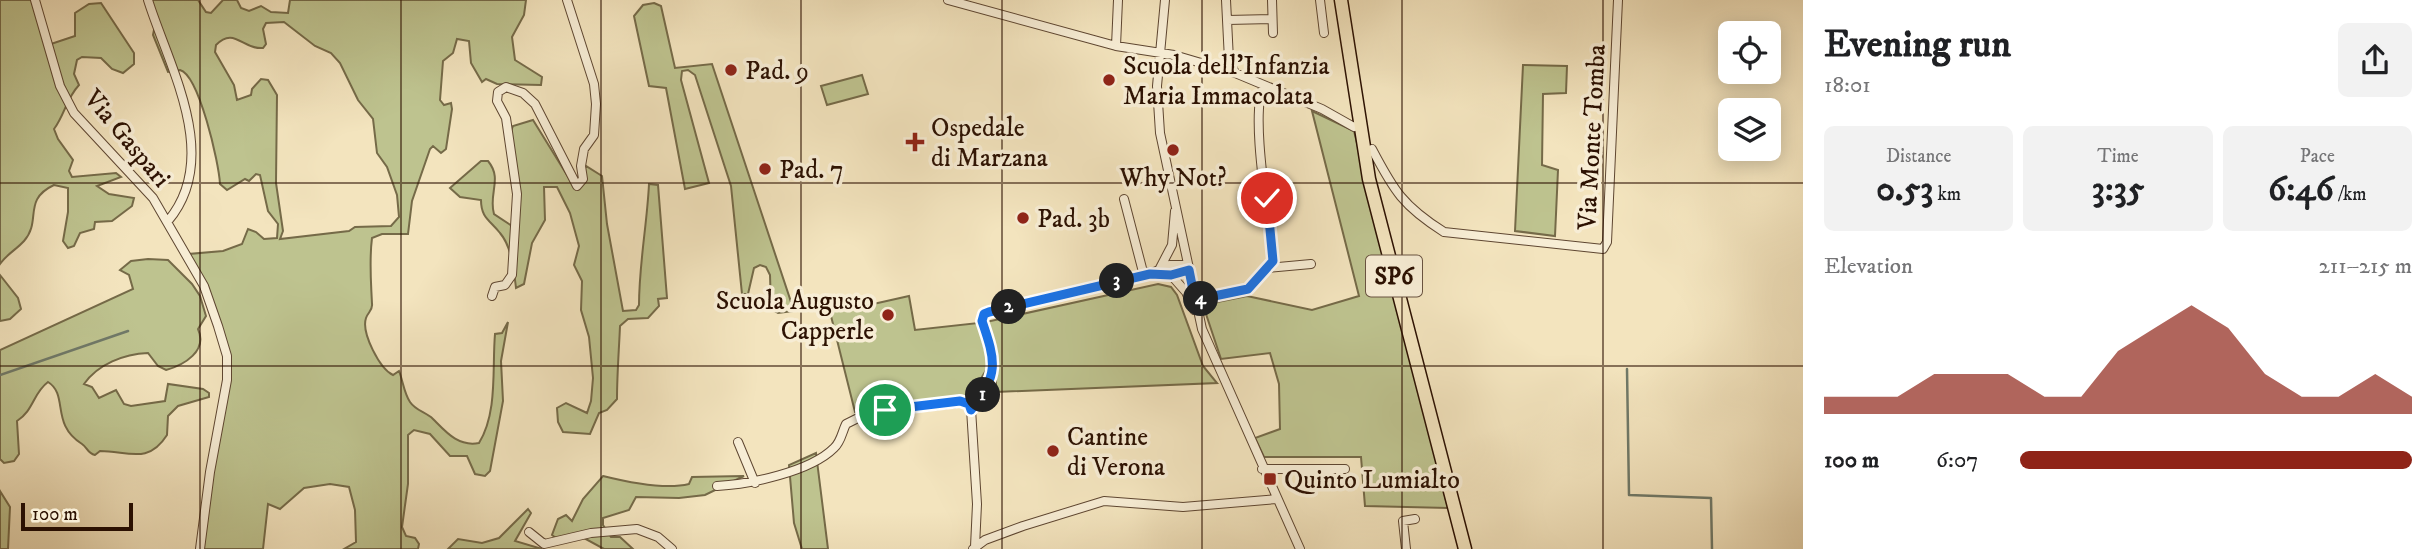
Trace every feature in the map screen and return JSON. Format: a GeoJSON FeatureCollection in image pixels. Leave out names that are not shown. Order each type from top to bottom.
{"type":"FeatureCollection","features":[{"type":"Feature","properties":{"kind":"highway","name":"SP6"},"geometry":{"type":"LineString","coordinates":[[1340,0],[1370,179],[1465,549]]}},
{"type":"Feature","properties":{"kind":"street","name":"Via Gaspari"},"geometry":{"type":"LineString","coordinates":[[35,0],[60,86],[74,113],[153,198],[168,221],[184,256],[204,286],[227,356],[228,380],[210,472],[200,549]]}},
{"type":"Feature","properties":{"kind":"street"},"geometry":{"type":"LineString","coordinates":[[148,0],[184,97],[190,138],[189,175],[180,207],[168,221]]}},
{"type":"Feature","properties":{"kind":"street"},"geometry":{"type":"LineString","coordinates":[[492,296],[495,286],[505,285],[512,275],[516,234],[517,194],[506,118],[497,101],[498,92],[506,88],[523,93],[536,104],[577,186],[583,179],[581,166],[584,149],[594,135],[597,104],[594,85],[566,0]]}},
{"type":"Feature","properties":{"kind":"street"},"geometry":{"type":"LineString","coordinates":[[948,0],[1116,46],[1174,55],[1235,73],[1322,109],[1354,127]]}},
{"type":"Feature","properties":{"kind":"street"},"geometry":{"type":"LineString","coordinates":[[1116,46],[1118,0]]}},
{"type":"Feature","properties":{"kind":"street"},"geometry":{"type":"LineString","coordinates":[[1165,0],[1157,86],[1159,123],[1202,329]]}},
{"type":"Feature","properties":{"kind":"street"},"geometry":{"type":"LineString","coordinates":[[1226,0],[1229,61],[1235,73]]}},
{"type":"Feature","properties":{"kind":"street"},"geometry":{"type":"LineString","coordinates":[[1272,0],[1273,33]]}},
{"type":"Feature","properties":{"kind":"street"},"geometry":{"type":"LineString","coordinates":[[1320,0],[1324,33]]}},
{"type":"Feature","properties":{"kind":"street","name":"Via Monte Tomba"},"geometry":{"type":"LineString","coordinates":[[1372,149],[1393,191],[1423,219],[1444,232],[1603,250],[1607,242],[1618,0]]}},
{"type":"Feature","properties":{"kind":"street"},"geometry":{"type":"LineString","coordinates":[[1227,20],[1272,19]]}},
{"type":"Feature","properties":{"kind":"street"},"geometry":{"type":"LineString","coordinates":[[1195,300],[1248,289],[1273,261],[1259,98],[1264,86]]}},
{"type":"Feature","properties":{"kind":"street"},"geometry":{"type":"LineString","coordinates":[[1124,199],[1143,272],[1171,275],[1189,267]]}},
{"type":"Feature","properties":{"kind":"street"},"geometry":{"type":"LineString","coordinates":[[1160,268],[1172,245],[1176,208]]}},
{"type":"Feature","properties":{"kind":"street"},"geometry":{"type":"LineString","coordinates":[[971,410],[989,386],[993,370],[982,321],[984,314],[1150,274],[1176,263],[1189,267]]}},
{"type":"Feature","properties":{"kind":"street"},"geometry":{"type":"LineString","coordinates":[[1268,268],[1311,264]]}},
{"type":"Feature","properties":{"kind":"street"},"geometry":{"type":"LineString","coordinates":[[1171,275],[1186,292],[1262,469],[1300,549]]}},
{"type":"Feature","properties":{"kind":"street"},"geometry":{"type":"LineString","coordinates":[[717,486],[755,484],[782,475],[833,450],[846,424],[868,413],[960,401],[969,404],[971,410],[976,516],[974,548]]}},
{"type":"Feature","properties":{"kind":"street"},"geometry":{"type":"LineString","coordinates":[[738,442],[755,484]]}},
{"type":"Feature","properties":{"kind":"street"},"geometry":{"type":"LineString","coordinates":[[1262,469],[1345,469]]}},
{"type":"Feature","properties":{"kind":"street"},"geometry":{"type":"LineString","coordinates":[[974,548],[985,540],[1104,501],[1183,507],[1277,499]]}},
{"type":"Feature","properties":{"kind":"street"},"geometry":{"type":"LineString","coordinates":[[976,516],[985,540]]}},
{"type":"Feature","properties":{"kind":"street"},"geometry":{"type":"LineString","coordinates":[[1406,549],[1403,521],[1415,519]]}},
{"type":"Feature","properties":{"kind":"street"},"geometry":{"type":"LineString","coordinates":[[529,532],[544,544],[591,533],[638,529],[658,537],[672,549]]}},
{"type":"Feature","properties":{"kind":"green space"},"geometry":{"type":"Polygon","coordinates":[[[0,0],[35,0],[48,45],[75,36],[75,13],[89,4],[101,3],[134,53],[134,64],[123,73],[112,69],[101,58],[82,57],[77,60],[74,74],[79,85],[54,129],[73,160],[69,171],[72,177],[116,173],[121,177],[97,186],[109,194],[134,198],[132,206],[112,221],[95,222],[94,229],[80,233],[74,246],[68,248],[63,241],[68,212],[68,188],[54,185],[38,197],[32,226],[24,241],[0,264],[0,0]]]}},
{"type":"Feature","properties":{"kind":"green space"},"geometry":{"type":"Polygon","coordinates":[[[145,0],[198,0],[206,12],[211,13],[223,0],[237,0],[241,8],[249,11],[261,6],[271,12],[288,13],[290,0],[526,0],[524,15],[512,37],[515,60],[542,77],[541,85],[497,84],[486,79],[482,82],[471,63],[469,41],[457,39],[453,53],[443,61],[440,100],[444,105],[451,103],[452,109],[446,149],[441,153],[433,146],[430,149],[412,201],[408,234],[382,234],[372,238],[372,306],[365,325],[369,341],[377,358],[388,371],[393,375],[399,371],[412,405],[459,441],[479,443],[485,431],[492,404],[495,334],[502,333],[508,322],[501,361],[503,401],[490,471],[485,476],[475,474],[467,456],[450,456],[430,434],[414,430],[408,435],[408,484],[402,527],[406,536],[415,538],[419,544],[418,549],[344,549],[356,542],[355,510],[349,487],[330,484],[304,488],[280,509],[268,504],[263,549],[203,549],[227,359],[189,254],[223,251],[242,244],[248,229],[264,239],[277,238],[278,224],[268,211],[260,175],[256,174],[249,181],[245,179],[227,190],[220,184],[212,140],[201,103],[187,75],[180,70],[168,72],[153,35],[156,20],[145,0]],[[284,22],[266,23],[263,29],[266,44],[263,48],[250,46],[234,38],[222,40],[216,45],[215,52],[234,85],[237,100],[251,95],[252,89],[261,79],[268,80],[277,95],[276,183],[283,231],[280,239],[349,231],[355,227],[391,226],[399,217],[397,195],[387,167],[377,153],[373,119],[358,100],[340,63],[331,53],[315,46],[284,22]]]}},
{"type":"Feature","properties":{"kind":"green space"},"geometry":{"type":"Polygon","coordinates":[[[654,3],[661,6],[675,68],[712,64],[794,311],[778,313],[771,309],[770,275],[766,267],[760,265],[754,268],[748,294],[742,294],[731,186],[695,75],[688,70],[682,71],[681,80],[709,183],[685,189],[666,88],[649,86],[634,16],[643,5],[654,3]]]}},
{"type":"Feature","properties":{"kind":"green space"},"geometry":{"type":"Polygon","coordinates":[[[1523,65],[1567,66],[1566,93],[1543,94],[1542,165],[1558,170],[1555,236],[1515,231],[1523,65]]]}},
{"type":"Feature","properties":{"kind":"green space"},"geometry":{"type":"Polygon","coordinates":[[[862,75],[868,94],[827,105],[821,86],[862,75]]]}},
{"type":"Feature","properties":{"kind":"green space"},"geometry":{"type":"Polygon","coordinates":[[[1312,111],[1354,131],[1448,508],[1365,506],[1361,457],[1264,457],[1255,438],[1280,429],[1279,384],[1270,353],[1221,359],[1203,305],[1247,296],[1312,310],[1359,296],[1312,111]]]}},
{"type":"Feature","properties":{"kind":"green space"},"geometry":{"type":"Polygon","coordinates":[[[533,120],[575,188],[586,166],[602,176],[607,224],[623,311],[636,310],[639,305],[649,184],[658,185],[667,298],[658,299],[659,306],[648,318],[628,319],[620,326],[617,399],[607,410],[599,413],[590,434],[563,432],[558,422],[557,408],[566,403],[587,413],[593,378],[589,337],[581,310],[582,281],[574,265],[579,246],[570,213],[557,187],[544,187],[545,220],[532,243],[524,284],[516,288],[507,245],[484,215],[481,200],[460,197],[450,188],[481,161],[488,161],[495,180],[494,214],[515,228],[510,134],[513,126],[533,120]]]}},
{"type":"Feature","properties":{"kind":"green space"},"geometry":{"type":"Polygon","coordinates":[[[168,260],[200,296],[206,316],[198,329],[200,344],[197,350],[187,361],[166,370],[158,366],[148,353],[130,355],[104,366],[84,384],[92,387],[99,398],[116,390],[124,404],[131,406],[165,401],[168,384],[203,389],[209,393],[209,397],[178,406],[168,416],[167,435],[152,450],[137,454],[100,451],[95,455],[66,428],[58,394],[48,382],[39,391],[27,412],[17,421],[19,454],[14,461],[4,463],[0,459],[0,350],[133,289],[129,275],[120,270],[131,261],[168,260]]]}},
{"type":"Feature","properties":{"kind":"green space"},"geometry":{"type":"Polygon","coordinates":[[[0,275],[18,298],[21,309],[10,319],[0,321],[0,275]]]}},
{"type":"Feature","properties":{"kind":"green space"},"geometry":{"type":"Polygon","coordinates":[[[1158,284],[1171,287],[1177,295],[1203,366],[1217,383],[996,392],[996,363],[986,322],[1158,284]]]}},
{"type":"Feature","properties":{"kind":"green space"},"geometry":{"type":"Polygon","coordinates":[[[909,296],[915,330],[978,323],[989,365],[969,399],[855,412],[829,308],[860,307],[909,296]]]}},
{"type":"Feature","properties":{"kind":"green space"},"geometry":{"type":"Polygon","coordinates":[[[816,453],[828,549],[802,549],[794,523],[789,465],[816,453]]]}},
{"type":"Feature","properties":{"kind":"green space"},"geometry":{"type":"Polygon","coordinates":[[[603,476],[634,483],[679,486],[689,484],[692,477],[744,476],[705,495],[679,498],[636,497],[629,510],[603,518],[603,525],[611,537],[620,537],[633,549],[604,549],[584,538],[556,538],[552,535],[558,519],[566,515],[572,521],[583,499],[603,476]]]}},
{"type":"Feature","properties":{"kind":"green space"},"geometry":{"type":"Polygon","coordinates":[[[0,491],[10,507],[8,549],[0,549],[0,491]]]}},
{"type":"Feature","properties":{"kind":"green space"},"geometry":{"type":"Polygon","coordinates":[[[528,509],[531,513],[515,541],[542,549],[448,549],[458,539],[482,543],[499,538],[528,509]]]}},
{"type":"Feature","properties":{"kind":"waterway"},"geometry":{"type":"LineString","coordinates":[[0,375],[128,331]]}},
{"type":"Feature","properties":{"kind":"waterway"},"geometry":{"type":"LineString","coordinates":[[1627,369],[1629,495],[1711,498],[1712,549]]}},
{"type":"Feature","properties":{"kind":"place","name":"Pad. 9"},"geometry":{"type":"Point","coordinates":[731,70]}},
{"type":"Feature","properties":{"kind":"place","name":"Scuola dell'Infanzia Maria Immacolata"},"geometry":{"type":"Point","coordinates":[1109,80]}},
{"type":"Feature","properties":{"kind":"place","name":"Ospedale di Marzana"},"geometry":{"type":"Point","coordinates":[915,142]}},
{"type":"Feature","properties":{"kind":"place","name":"Why Not?"},"geometry":{"type":"Point","coordinates":[1173,150]}},
{"type":"Feature","properties":{"kind":"place","name":"Pad. 7"},"geometry":{"type":"Point","coordinates":[765,169]}},
{"type":"Feature","properties":{"kind":"place","name":"Pad. 3b"},"geometry":{"type":"Point","coordinates":[1023,218]}},
{"type":"Feature","properties":{"kind":"place","name":"Scuola Augusto Capperle"},"geometry":{"type":"Point","coordinates":[888,315]}},
{"type":"Feature","properties":{"kind":"place","name":"Cantine di Verona"},"geometry":{"type":"Point","coordinates":[1053,451]}},
{"type":"Feature","properties":{"kind":"place","name":"Quinto Lumialto"},"geometry":{"type":"Point","coordinates":[1270,479]}},
{"type":"Feature","properties":{"kind":"route"},"geometry":{"type":"LineString","coordinates":[[885,410],[960,401],[969,404],[971,410],[989,386],[993,370],[982,321],[982,316],[989,312],[1150,274],[1171,275],[1189,270],[1195,300],[1248,289],[1273,261],[1267,198]]}}]}
